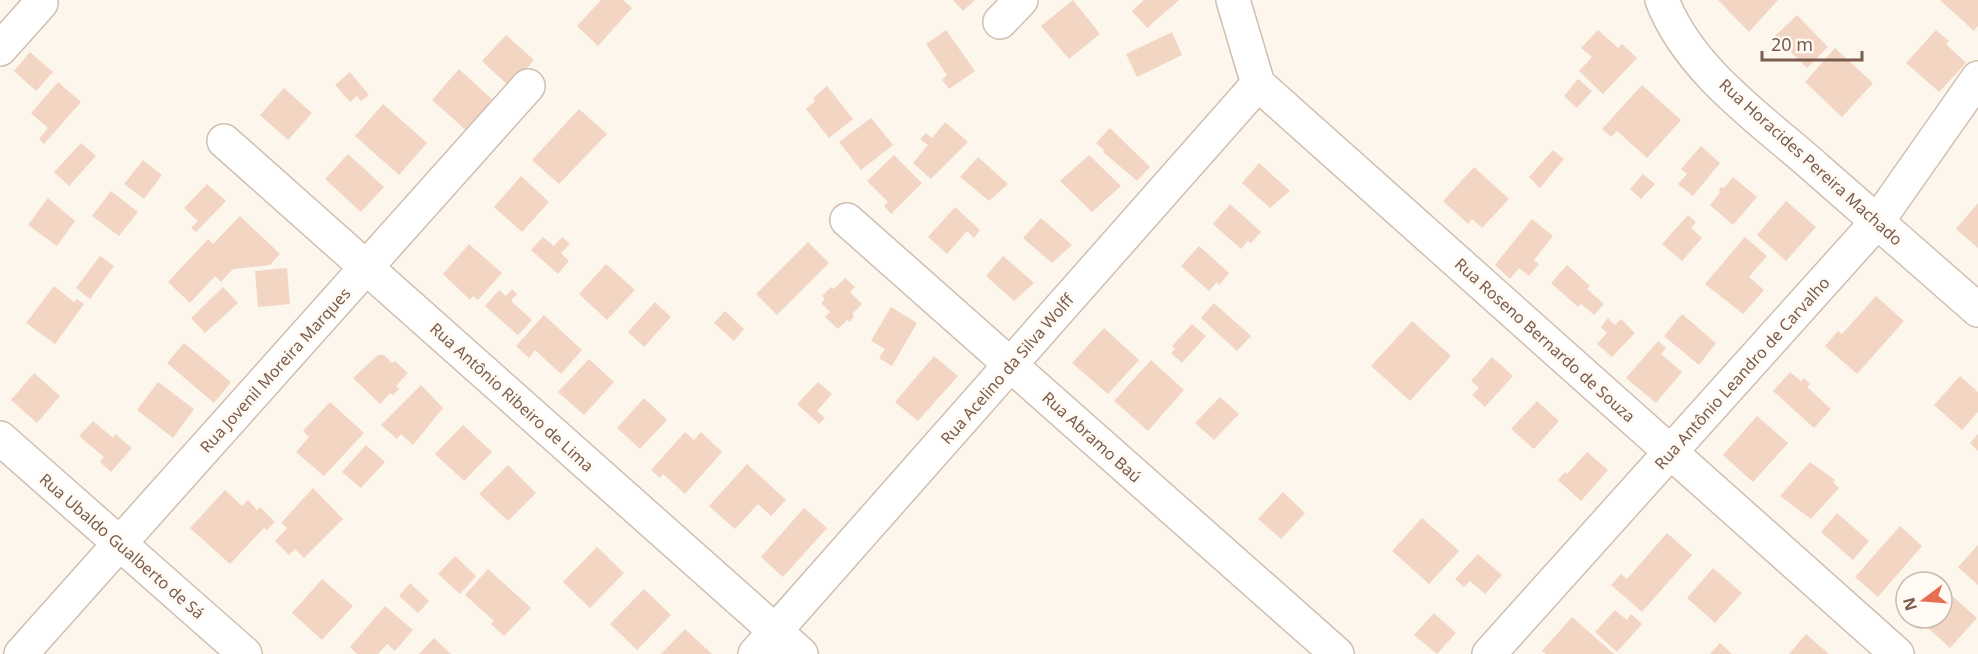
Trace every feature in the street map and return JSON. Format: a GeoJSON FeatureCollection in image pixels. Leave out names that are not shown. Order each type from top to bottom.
{"type":"FeatureCollection","features":[{"type":"Feature","properties":{"kind":"street"},"geometry":{"type":"LineString","coordinates":[[1233,0],[1258,84]]}},
{"type":"Feature","properties":{"kind":"street","name":"Rua Horacides Pereira Machado"},"geometry":{"type":"LineString","coordinates":[[1662,0],[1669,16],[1695,57],[1740,101],[1978,310]]}},
{"type":"Feature","properties":{"kind":"street"},"geometry":{"type":"LineString","coordinates":[[0,49],[41,3]]}},
{"type":"Feature","properties":{"kind":"street","name":"Rua Antônio Leandro de Carvalho"},"geometry":{"type":"LineString","coordinates":[[1488,654],[1877,222],[1978,78]]}},
{"type":"Feature","properties":{"kind":"street","name":"Rua Acelino da Silva Wolff"},"geometry":{"type":"LineString","coordinates":[[765,643],[1258,84]]}},
{"type":"Feature","properties":{"kind":"street","name":"Rua Roseno Bernardo de Souza"},"geometry":{"type":"LineString","coordinates":[[1258,84],[1897,654]]}},
{"type":"Feature","properties":{"kind":"street","name":"Rua Jovenil Moreira Marques"},"geometry":{"type":"LineString","coordinates":[[21,654],[528,86]]}},
{"type":"Feature","properties":{"kind":"street","name":"Rua Antônio Ribeiro de Lima"},"geometry":{"type":"LineString","coordinates":[[224,141],[366,267],[765,643],[801,654]]}},
{"type":"Feature","properties":{"kind":"street","name":"Rua Abramo Baú"},"geometry":{"type":"LineString","coordinates":[[847,220],[1337,654]]}},
{"type":"Feature","properties":{"kind":"street","name":"Rua Ubaldo Gualberto de Sá"},"geometry":{"type":"LineString","coordinates":[[0,438],[245,654]]}},
{"type":"Feature","properties":{"kind":"building"},"geometry":{"type":"Polygon","coordinates":[[[601,0],[623,0],[632,8],[598,46],[577,26],[601,0]]]}},
{"type":"Feature","properties":{"kind":"building"},"geometry":{"type":"Polygon","coordinates":[[[953,0],[975,0],[963,11],[953,0]]]}},
{"type":"Feature","properties":{"kind":"building"},"geometry":{"type":"Polygon","coordinates":[[[1073,0],[1100,34],[1069,59],[1041,26],[1073,0]]]}},
{"type":"Feature","properties":{"kind":"building"},"geometry":{"type":"Polygon","coordinates":[[[1144,0],[1179,0],[1147,28],[1132,11],[1144,0]]]}},
{"type":"Feature","properties":{"kind":"building"},"geometry":{"type":"Polygon","coordinates":[[[1718,0],[1778,0],[1749,32],[1718,0]]]}},
{"type":"Feature","properties":{"kind":"building"},"geometry":{"type":"Polygon","coordinates":[[[1940,0],[1978,0],[1978,26],[1974,31],[1940,0]]]}},
{"type":"Feature","properties":{"kind":"building"},"geometry":{"type":"Polygon","coordinates":[[[1797,15],[1828,47],[1807,68],[1775,36],[1797,15]]]}},
{"type":"Feature","properties":{"kind":"building"},"geometry":{"type":"Polygon","coordinates":[[[946,30],[975,71],[949,89],[942,80],[947,75],[926,44],[946,30]]]}},
{"type":"Feature","properties":{"kind":"building"},"geometry":{"type":"Polygon","coordinates":[[[1598,30],[1618,48],[1622,44],[1637,58],[1603,94],[1579,71],[1592,57],[1581,48],[1598,30]]]}},
{"type":"Feature","properties":{"kind":"building"},"geometry":{"type":"Polygon","coordinates":[[[1936,30],[1949,41],[1946,44],[1966,63],[1939,92],[1906,63],[1936,30]]]}},
{"type":"Feature","properties":{"kind":"building"},"geometry":{"type":"Polygon","coordinates":[[[1172,32],[1182,55],[1137,77],[1126,54],[1172,32]]]}},
{"type":"Feature","properties":{"kind":"building"},"geometry":{"type":"Polygon","coordinates":[[[506,35],[534,60],[510,87],[482,61],[506,35]]]}},
{"type":"Feature","properties":{"kind":"building"},"geometry":{"type":"Polygon","coordinates":[[[1835,48],[1873,83],[1842,117],[1805,82],[1835,48]]]}},
{"type":"Feature","properties":{"kind":"building"},"geometry":{"type":"Polygon","coordinates":[[[30,52],[53,72],[36,91],[14,71],[30,52]]]}},
{"type":"Feature","properties":{"kind":"building"},"geometry":{"type":"Polygon","coordinates":[[[459,69],[495,102],[468,132],[432,100],[459,69]]]}},
{"type":"Feature","properties":{"kind":"building"},"geometry":{"type":"Polygon","coordinates":[[[350,72],[369,95],[361,101],[357,96],[350,102],[335,85],[350,72]]]}},
{"type":"Feature","properties":{"kind":"building"},"geometry":{"type":"Polygon","coordinates":[[[1578,79],[1592,91],[1577,108],[1564,96],[1578,79]]]}},
{"type":"Feature","properties":{"kind":"building"},"geometry":{"type":"Polygon","coordinates":[[[58,82],[81,102],[44,144],[39,139],[48,128],[31,113],[58,82]]]}},
{"type":"Feature","properties":{"kind":"building"},"geometry":{"type":"Polygon","coordinates":[[[1642,85],[1681,120],[1647,158],[1617,131],[1611,137],[1602,129],[1642,85]]]}},
{"type":"Feature","properties":{"kind":"building"},"geometry":{"type":"Polygon","coordinates":[[[827,86],[853,119],[829,138],[806,109],[815,101],[813,98],[827,86]]]}},
{"type":"Feature","properties":{"kind":"building"},"geometry":{"type":"Polygon","coordinates":[[[284,88],[312,113],[288,140],[260,115],[284,88]]]}},
{"type":"Feature","properties":{"kind":"building"},"geometry":{"type":"Polygon","coordinates":[[[383,104],[427,143],[399,175],[355,136],[383,104]]]}},
{"type":"Feature","properties":{"kind":"building"},"geometry":{"type":"Polygon","coordinates":[[[579,109],[607,134],[559,184],[532,160],[579,109]]]}},
{"type":"Feature","properties":{"kind":"building"},"geometry":{"type":"Polygon","coordinates":[[[871,118],[893,145],[861,170],[839,142],[871,118]]]}},
{"type":"Feature","properties":{"kind":"building"},"geometry":{"type":"Polygon","coordinates":[[[945,122],[968,142],[931,179],[913,163],[928,145],[920,139],[926,133],[932,138],[945,122]]]}},
{"type":"Feature","properties":{"kind":"building"},"geometry":{"type":"Polygon","coordinates":[[[1110,128],[1150,167],[1137,181],[1103,152],[1104,150],[1096,143],[1110,128]]]}},
{"type":"Feature","properties":{"kind":"building"},"geometry":{"type":"Polygon","coordinates":[[[81,143],[96,156],[69,186],[54,172],[81,143]]]}},
{"type":"Feature","properties":{"kind":"building"},"geometry":{"type":"Polygon","coordinates":[[[1701,146],[1720,163],[1693,196],[1678,184],[1687,174],[1681,169],[1701,146]]]}},
{"type":"Feature","properties":{"kind":"building"},"geometry":{"type":"Polygon","coordinates":[[[1553,150],[1564,159],[1540,188],[1529,177],[1553,150]]]}},
{"type":"Feature","properties":{"kind":"building"},"geometry":{"type":"Polygon","coordinates":[[[348,154],[384,187],[361,212],[325,179],[348,154]]]}},
{"type":"Feature","properties":{"kind":"building"},"geometry":{"type":"Polygon","coordinates":[[[894,155],[922,183],[891,214],[884,206],[888,202],[867,181],[894,155]]]}},
{"type":"Feature","properties":{"kind":"building"},"geometry":{"type":"Polygon","coordinates":[[[1089,155],[1121,186],[1092,212],[1060,181],[1089,155]]]}},
{"type":"Feature","properties":{"kind":"building"},"geometry":{"type":"Polygon","coordinates":[[[978,157],[1008,184],[989,201],[960,177],[978,157]]]}},
{"type":"Feature","properties":{"kind":"building"},"geometry":{"type":"Polygon","coordinates":[[[143,160],[162,175],[144,199],[124,184],[143,160]]]}},
{"type":"Feature","properties":{"kind":"building"},"geometry":{"type":"Polygon","coordinates":[[[1259,163],[1290,191],[1270,208],[1242,183],[1259,163]]]}},
{"type":"Feature","properties":{"kind":"building"},"geometry":{"type":"Polygon","coordinates":[[[1474,167],[1509,199],[1482,228],[1472,219],[1468,224],[1443,201],[1474,167]]]}},
{"type":"Feature","properties":{"kind":"building"},"geometry":{"type":"Polygon","coordinates":[[[1643,174],[1655,184],[1641,199],[1630,189],[1643,174]]]}},
{"type":"Feature","properties":{"kind":"building"},"geometry":{"type":"Polygon","coordinates":[[[521,176],[549,202],[522,232],[494,207],[521,176]]]}},
{"type":"Feature","properties":{"kind":"building"},"geometry":{"type":"Polygon","coordinates":[[[1733,177],[1757,197],[1733,225],[1710,205],[1719,194],[1720,187],[1724,188],[1733,177]]]}},
{"type":"Feature","properties":{"kind":"building"},"geometry":{"type":"Polygon","coordinates":[[[207,184],[226,201],[196,232],[191,228],[198,221],[184,208],[207,184]]]}},
{"type":"Feature","properties":{"kind":"building"},"geometry":{"type":"Polygon","coordinates":[[[111,191],[138,212],[119,236],[92,216],[111,191]]]}},
{"type":"Feature","properties":{"kind":"building"},"geometry":{"type":"Polygon","coordinates":[[[48,198],[75,221],[57,246],[28,225],[48,198]]]}},
{"type":"Feature","properties":{"kind":"building"},"geometry":{"type":"Polygon","coordinates":[[[1786,201],[1816,227],[1786,261],[1757,235],[1786,201]]]}},
{"type":"Feature","properties":{"kind":"building"},"geometry":{"type":"Polygon","coordinates":[[[1978,203],[1978,248],[1956,229],[1978,203]]]}},
{"type":"Feature","properties":{"kind":"building"},"geometry":{"type":"Polygon","coordinates":[[[1230,204],[1261,232],[1251,243],[1248,241],[1241,249],[1213,224],[1230,204]]]}},
{"type":"Feature","properties":{"kind":"building"},"geometry":{"type":"Polygon","coordinates":[[[955,207],[980,230],[974,238],[967,231],[947,254],[928,237],[955,207]]]}},
{"type":"Feature","properties":{"kind":"building"},"geometry":{"type":"Polygon","coordinates":[[[1688,215],[1696,222],[1691,228],[1702,238],[1682,261],[1662,244],[1688,215]]]}},
{"type":"Feature","properties":{"kind":"building"},"geometry":{"type":"Polygon","coordinates":[[[240,216],[280,254],[270,265],[233,269],[221,282],[215,276],[190,303],[168,282],[208,239],[213,244],[240,216]]]}},
{"type":"Feature","properties":{"kind":"building"},"geometry":{"type":"Polygon","coordinates":[[[1041,218],[1072,245],[1052,263],[1023,238],[1041,218]]]}},
{"type":"Feature","properties":{"kind":"building"},"geometry":{"type":"Polygon","coordinates":[[[1532,219],[1553,236],[1534,260],[1539,264],[1529,276],[1519,268],[1510,279],[1495,265],[1532,219]]]}},
{"type":"Feature","properties":{"kind":"building"},"geometry":{"type":"Polygon","coordinates":[[[543,237],[554,246],[562,237],[570,244],[561,253],[569,261],[558,274],[531,250],[543,237]]]}},
{"type":"Feature","properties":{"kind":"building"},"geometry":{"type":"Polygon","coordinates":[[[1745,237],[1767,256],[1749,277],[1764,290],[1743,314],[1705,284],[1745,237]]]}},
{"type":"Feature","properties":{"kind":"building"},"geometry":{"type":"Polygon","coordinates":[[[808,242],[829,263],[777,315],[756,294],[808,242]]]}},
{"type":"Feature","properties":{"kind":"building"},"geometry":{"type":"Polygon","coordinates":[[[469,244],[502,273],[478,300],[473,296],[470,300],[443,274],[469,244]]]}},
{"type":"Feature","properties":{"kind":"building"},"geometry":{"type":"Polygon","coordinates":[[[1199,246],[1229,273],[1219,285],[1217,282],[1209,291],[1181,266],[1199,246]]]}},
{"type":"Feature","properties":{"kind":"building"},"geometry":{"type":"Polygon","coordinates":[[[100,256],[114,266],[90,299],[76,288],[100,256]]]}},
{"type":"Feature","properties":{"kind":"building"},"geometry":{"type":"Polygon","coordinates":[[[1003,256],[1034,283],[1014,301],[986,276],[1003,256]]]}},
{"type":"Feature","properties":{"kind":"building"},"geometry":{"type":"Polygon","coordinates":[[[606,264],[635,290],[607,320],[579,294],[606,264]]]}},
{"type":"Feature","properties":{"kind":"building"},"geometry":{"type":"Polygon","coordinates":[[[1567,265],[1590,286],[1587,289],[1604,304],[1594,315],[1581,304],[1578,307],[1551,283],[1567,265]]]}},
{"type":"Feature","properties":{"kind":"building"},"geometry":{"type":"Polygon","coordinates":[[[287,268],[290,304],[258,307],[255,271],[287,268]]]}},
{"type":"Feature","properties":{"kind":"building"},"geometry":{"type":"Polygon","coordinates":[[[845,278],[855,287],[850,292],[862,304],[852,314],[854,316],[850,322],[847,320],[838,329],[825,317],[830,312],[821,303],[825,299],[822,296],[831,287],[834,289],[845,278]]]}},
{"type":"Feature","properties":{"kind":"building"},"geometry":{"type":"Polygon","coordinates":[[[54,286],[74,302],[77,299],[84,304],[55,344],[26,323],[54,286]]]}},
{"type":"Feature","properties":{"kind":"building"},"geometry":{"type":"Polygon","coordinates":[[[223,287],[238,303],[205,333],[191,318],[223,287]]]}},
{"type":"Feature","properties":{"kind":"building"},"geometry":{"type":"Polygon","coordinates":[[[512,289],[517,294],[511,301],[532,320],[518,335],[485,306],[499,290],[506,296],[512,289]]]}},
{"type":"Feature","properties":{"kind":"building"},"geometry":{"type":"Polygon","coordinates":[[[1876,296],[1904,321],[1857,374],[1825,346],[1838,331],[1842,334],[1876,296]]]}},
{"type":"Feature","properties":{"kind":"building"},"geometry":{"type":"Polygon","coordinates":[[[655,302],[671,317],[644,347],[628,332],[655,302]]]}},
{"type":"Feature","properties":{"kind":"building"},"geometry":{"type":"Polygon","coordinates":[[[1214,303],[1251,336],[1237,351],[1201,318],[1214,303]]]}},
{"type":"Feature","properties":{"kind":"building"},"geometry":{"type":"Polygon","coordinates":[[[891,307],[917,323],[892,366],[879,358],[885,349],[871,341],[891,307]]]}},
{"type":"Feature","properties":{"kind":"building"},"geometry":{"type":"Polygon","coordinates":[[[725,311],[744,329],[734,341],[714,323],[725,311]]]}},
{"type":"Feature","properties":{"kind":"building"},"geometry":{"type":"Polygon","coordinates":[[[1682,314],[1716,343],[1699,365],[1664,336],[1682,314]]]}},
{"type":"Feature","properties":{"kind":"building"},"geometry":{"type":"Polygon","coordinates":[[[544,315],[582,350],[561,374],[535,350],[529,358],[516,346],[544,315]]]}},
{"type":"Feature","properties":{"kind":"building"},"geometry":{"type":"Polygon","coordinates":[[[1608,318],[1615,325],[1621,319],[1635,333],[1612,357],[1597,344],[1607,333],[1601,327],[1608,318]]]}},
{"type":"Feature","properties":{"kind":"building"},"geometry":{"type":"Polygon","coordinates":[[[1412,321],[1451,356],[1410,401],[1371,366],[1412,321]]]}},
{"type":"Feature","properties":{"kind":"building"},"geometry":{"type":"Polygon","coordinates":[[[1192,324],[1206,336],[1182,363],[1171,353],[1175,349],[1172,346],[1192,324]]]}},
{"type":"Feature","properties":{"kind":"building"},"geometry":{"type":"Polygon","coordinates":[[[1104,328],[1139,360],[1108,394],[1072,363],[1104,328]]]}},
{"type":"Feature","properties":{"kind":"building"},"geometry":{"type":"Polygon","coordinates":[[[1658,341],[1666,348],[1661,354],[1682,372],[1656,403],[1626,378],[1658,341]]]}},
{"type":"Feature","properties":{"kind":"building"},"geometry":{"type":"Polygon","coordinates":[[[184,343],[231,382],[214,403],[167,363],[184,343]]]}},
{"type":"Feature","properties":{"kind":"building"},"geometry":{"type":"Polygon","coordinates":[[[378,355],[384,355],[392,363],[395,361],[408,373],[396,386],[399,389],[393,395],[390,393],[380,404],[353,378],[378,355]]]}},
{"type":"Feature","properties":{"kind":"building"},"geometry":{"type":"Polygon","coordinates":[[[934,356],[958,376],[918,421],[895,402],[934,356]]]}},
{"type":"Feature","properties":{"kind":"building"},"geometry":{"type":"Polygon","coordinates":[[[1492,357],[1513,376],[1485,407],[1472,395],[1479,388],[1471,381],[1492,357]]]}},
{"type":"Feature","properties":{"kind":"building"},"geometry":{"type":"Polygon","coordinates":[[[589,359],[614,382],[584,415],[558,392],[589,359]]]}},
{"type":"Feature","properties":{"kind":"building"},"geometry":{"type":"Polygon","coordinates":[[[1151,360],[1184,390],[1148,431],[1114,401],[1151,360]]]}},
{"type":"Feature","properties":{"kind":"building"},"geometry":{"type":"Polygon","coordinates":[[[1790,372],[1801,381],[1804,378],[1810,384],[1807,387],[1831,409],[1814,428],[1773,391],[1790,372]]]}},
{"type":"Feature","properties":{"kind":"building"},"geometry":{"type":"Polygon","coordinates":[[[34,373],[60,396],[37,423],[11,400],[34,373]]]}},
{"type":"Feature","properties":{"kind":"building"},"geometry":{"type":"Polygon","coordinates":[[[1960,376],[1978,392],[1978,412],[1962,430],[1934,405],[1960,376]]]}},
{"type":"Feature","properties":{"kind":"building"},"geometry":{"type":"Polygon","coordinates":[[[158,382],[194,409],[173,438],[137,410],[158,382]]]}},
{"type":"Feature","properties":{"kind":"building"},"geometry":{"type":"Polygon","coordinates":[[[818,382],[832,394],[817,411],[825,418],[819,424],[797,404],[818,382]]]}},
{"type":"Feature","properties":{"kind":"building"},"geometry":{"type":"Polygon","coordinates":[[[421,385],[443,408],[413,445],[401,434],[397,439],[381,425],[421,385]]]}},
{"type":"Feature","properties":{"kind":"building"},"geometry":{"type":"Polygon","coordinates":[[[1220,397],[1239,414],[1214,440],[1195,423],[1220,397]]]}},
{"type":"Feature","properties":{"kind":"building"},"geometry":{"type":"Polygon","coordinates":[[[644,398],[667,420],[640,449],[617,428],[644,398]]]}},
{"type":"Feature","properties":{"kind":"building"},"geometry":{"type":"Polygon","coordinates":[[[1537,401],[1559,421],[1534,449],[1511,429],[1537,401]]]}},
{"type":"Feature","properties":{"kind":"building"},"geometry":{"type":"Polygon","coordinates":[[[330,402],[364,433],[324,476],[296,452],[309,437],[303,431],[330,402]]]}},
{"type":"Feature","properties":{"kind":"building"},"geometry":{"type":"Polygon","coordinates":[[[1757,416],[1788,443],[1753,482],[1723,455],[1757,416]]]}},
{"type":"Feature","properties":{"kind":"building"},"geometry":{"type":"Polygon","coordinates":[[[93,421],[113,438],[115,434],[132,448],[111,472],[100,462],[104,457],[79,436],[93,421]]]}},
{"type":"Feature","properties":{"kind":"building"},"geometry":{"type":"Polygon","coordinates":[[[463,425],[492,452],[464,481],[435,454],[463,425]]]}},
{"type":"Feature","properties":{"kind":"building"},"geometry":{"type":"Polygon","coordinates":[[[685,432],[694,440],[701,432],[722,452],[685,494],[663,474],[660,478],[651,470],[685,432]]]}},
{"type":"Feature","properties":{"kind":"building"},"geometry":{"type":"Polygon","coordinates":[[[1978,434],[1978,451],[1970,443],[1978,434]]]}},
{"type":"Feature","properties":{"kind":"building"},"geometry":{"type":"Polygon","coordinates":[[[366,445],[385,462],[361,488],[342,472],[366,445]]]}},
{"type":"Feature","properties":{"kind":"building"},"geometry":{"type":"Polygon","coordinates":[[[1587,452],[1608,470],[1581,501],[1558,480],[1565,472],[1567,474],[1587,452]]]}},
{"type":"Feature","properties":{"kind":"building"},"geometry":{"type":"Polygon","coordinates":[[[1810,462],[1835,480],[1833,482],[1839,488],[1811,519],[1780,496],[1810,462]]]}},
{"type":"Feature","properties":{"kind":"building"},"geometry":{"type":"Polygon","coordinates":[[[747,464],[786,500],[771,516],[758,504],[735,529],[709,506],[747,464]]]}},
{"type":"Feature","properties":{"kind":"building"},"geometry":{"type":"Polygon","coordinates":[[[508,465],[536,493],[508,521],[479,494],[508,465]]]}},
{"type":"Feature","properties":{"kind":"building"},"geometry":{"type":"Polygon","coordinates":[[[313,488],[343,519],[304,558],[295,549],[289,555],[275,541],[287,528],[281,523],[313,488]]]}},
{"type":"Feature","properties":{"kind":"building"},"geometry":{"type":"Polygon","coordinates":[[[225,490],[242,506],[248,500],[257,510],[260,507],[275,522],[267,530],[264,528],[230,564],[190,528],[225,490]]]}},
{"type":"Feature","properties":{"kind":"building"},"geometry":{"type":"Polygon","coordinates":[[[1283,492],[1305,513],[1281,539],[1258,519],[1283,492]]]}},
{"type":"Feature","properties":{"kind":"building"},"geometry":{"type":"Polygon","coordinates":[[[804,508],[827,528],[783,577],[761,557],[804,508]]]}},
{"type":"Feature","properties":{"kind":"building"},"geometry":{"type":"Polygon","coordinates":[[[1837,513],[1869,541],[1853,560],[1821,532],[1837,513]]]}},
{"type":"Feature","properties":{"kind":"building"},"geometry":{"type":"Polygon","coordinates":[[[1422,518],[1459,551],[1429,584],[1392,551],[1422,518]]]}},
{"type":"Feature","properties":{"kind":"building"},"geometry":{"type":"Polygon","coordinates":[[[1900,526],[1922,546],[1901,570],[1894,570],[1894,578],[1878,597],[1855,577],[1900,526]]]}},
{"type":"Feature","properties":{"kind":"building"},"geometry":{"type":"Polygon","coordinates":[[[1667,533],[1692,555],[1642,612],[1611,585],[1621,574],[1627,579],[1667,533]]]}},
{"type":"Feature","properties":{"kind":"building"},"geometry":{"type":"Polygon","coordinates":[[[1978,545],[1978,585],[1958,567],[1978,545]]]}},
{"type":"Feature","properties":{"kind":"building"},"geometry":{"type":"Polygon","coordinates":[[[597,547],[624,573],[590,608],[563,582],[597,547]]]}},
{"type":"Feature","properties":{"kind":"building"},"geometry":{"type":"Polygon","coordinates":[[[1478,554],[1502,575],[1485,594],[1470,581],[1464,587],[1455,579],[1478,554]]]}},
{"type":"Feature","properties":{"kind":"building"},"geometry":{"type":"Polygon","coordinates":[[[455,556],[476,576],[460,594],[438,574],[455,556]]]}},
{"type":"Feature","properties":{"kind":"building"},"geometry":{"type":"Polygon","coordinates":[[[1713,568],[1742,593],[1715,623],[1687,598],[1713,568]]]}},
{"type":"Feature","properties":{"kind":"building"},"geometry":{"type":"Polygon","coordinates":[[[488,569],[531,608],[504,636],[491,624],[494,621],[465,595],[488,569]]]}},
{"type":"Feature","properties":{"kind":"building"},"geometry":{"type":"Polygon","coordinates":[[[322,579],[353,606],[322,640],[292,613],[322,579]]]}},
{"type":"Feature","properties":{"kind":"building"},"geometry":{"type":"Polygon","coordinates":[[[410,583],[429,601],[418,613],[399,596],[410,583]]]}},
{"type":"Feature","properties":{"kind":"building"},"geometry":{"type":"Polygon","coordinates":[[[644,589],[671,615],[637,650],[610,624],[644,589]]]}},
{"type":"Feature","properties":{"kind":"building"},"geometry":{"type":"Polygon","coordinates":[[[1954,598],[1977,618],[1950,648],[1930,630],[1954,630],[1954,598]]]}},
{"type":"Feature","properties":{"kind":"building"},"geometry":{"type":"Polygon","coordinates":[[[385,606],[413,630],[395,651],[387,644],[378,654],[357,654],[350,647],[385,606]]]}},
{"type":"Feature","properties":{"kind":"building"},"geometry":{"type":"Polygon","coordinates":[[[1615,610],[1627,620],[1631,614],[1642,624],[1617,652],[1595,632],[1615,610]]]}},
{"type":"Feature","properties":{"kind":"building"},"geometry":{"type":"Polygon","coordinates":[[[1434,613],[1456,633],[1437,654],[1414,635],[1434,613]]]}},
{"type":"Feature","properties":{"kind":"building"},"geometry":{"type":"Polygon","coordinates":[[[1572,617],[1614,654],[1546,654],[1542,651],[1572,617]]]}},
{"type":"Feature","properties":{"kind":"building"},"geometry":{"type":"Polygon","coordinates":[[[685,629],[712,654],[661,654],[685,629]]]}},
{"type":"Feature","properties":{"kind":"building"},"geometry":{"type":"Polygon","coordinates":[[[1806,634],[1829,654],[1789,654],[1806,634]]]}},
{"type":"Feature","properties":{"kind":"building"},"geometry":{"type":"Polygon","coordinates":[[[434,638],[451,654],[419,654],[434,638]]]}},
{"type":"Feature","properties":{"kind":"building"},"geometry":{"type":"Polygon","coordinates":[[[1720,643],[1732,654],[1710,654],[1720,643]]]}}]}
